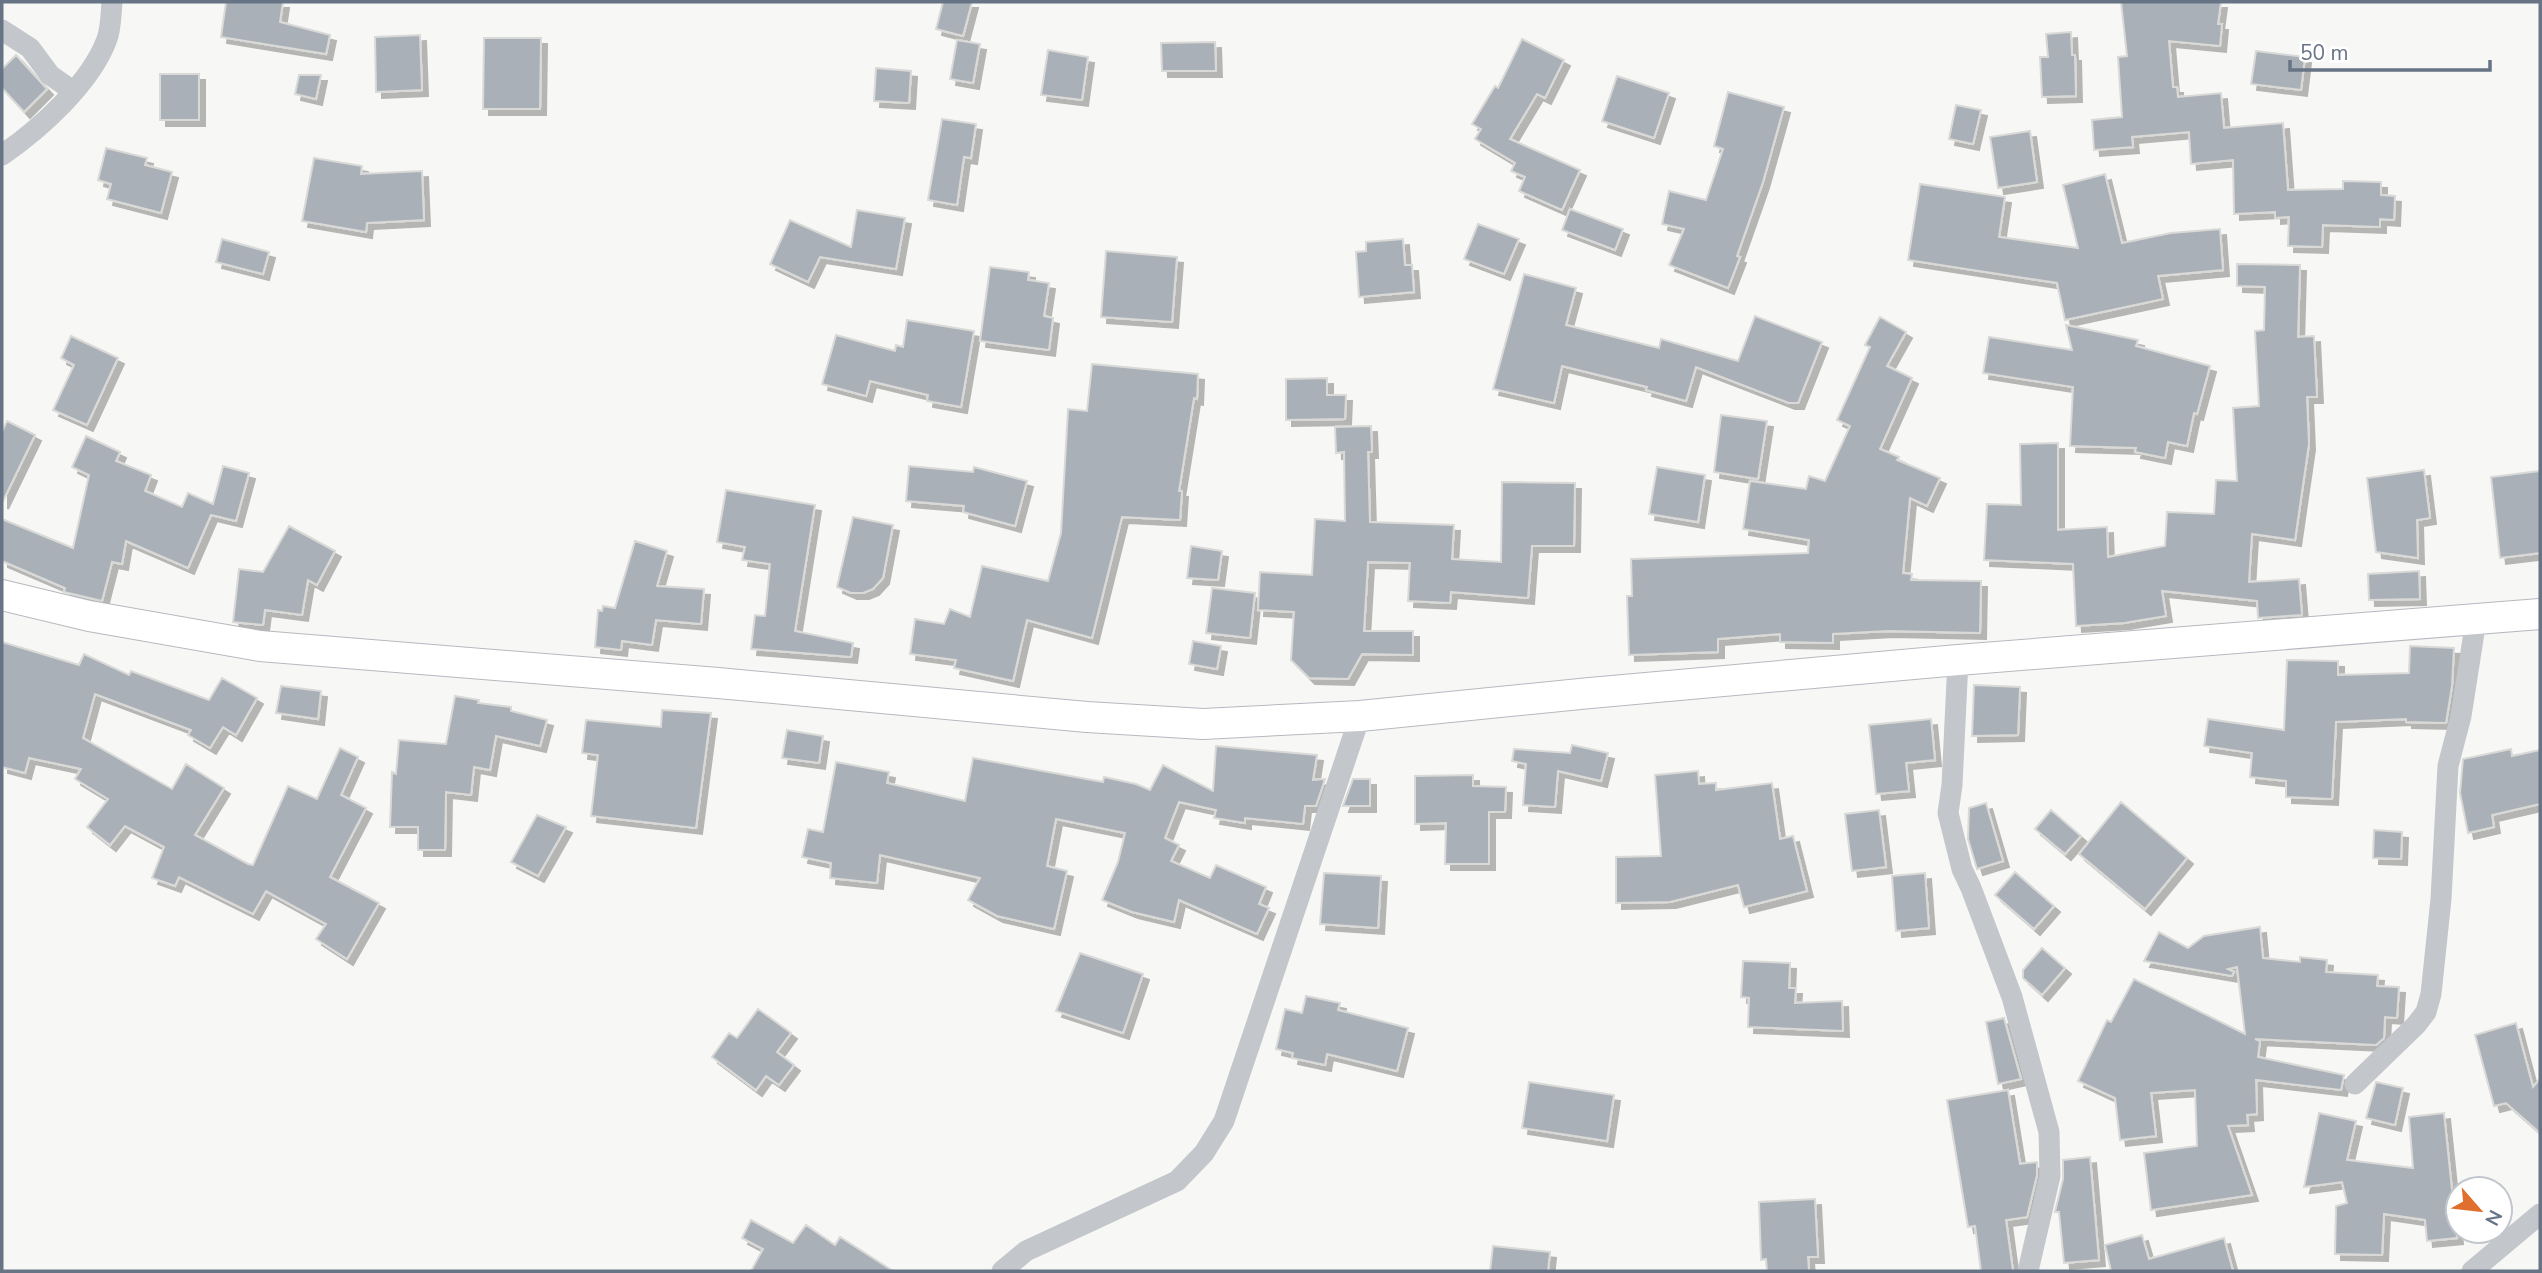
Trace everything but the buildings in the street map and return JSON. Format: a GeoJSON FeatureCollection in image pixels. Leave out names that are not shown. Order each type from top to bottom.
{"type":"FeatureCollection","features":[{"type":"Feature","properties":{"kind":"main road"},"geometry":{"type":"LineString","coordinates":[[2,595],[89,616],[260,646],[718,683],[1100,718],[1203,724],[1360,716],[1958,660],[2540,614]]}},
{"type":"Feature","properties":{"kind":"street"},"geometry":{"type":"LineString","coordinates":[[2,155],[47,119],[99,59],[108,37],[112,2]]}},
{"type":"Feature","properties":{"kind":"street"},"geometry":{"type":"LineString","coordinates":[[2,30],[30,48],[50,75],[73,91]]}},
{"type":"Feature","properties":{"kind":"street"},"geometry":{"type":"LineString","coordinates":[[2355,1084],[2416,1025],[2426,1012],[2431,994],[2441,899],[2448,766],[2461,716],[2476,620]]}},
{"type":"Feature","properties":{"kind":"street"},"geometry":{"type":"LineString","coordinates":[[1958,660],[1952,785],[1948,813],[1962,869],[2012,997],[2049,1132],[2050,1175],[2028,1271]]}},
{"type":"Feature","properties":{"kind":"street"},"geometry":{"type":"LineString","coordinates":[[1002,1271],[1026,1251],[1177,1181],[1204,1153],[1224,1121],[1360,716]]}},
{"type":"Feature","properties":{"kind":"street"},"geometry":{"type":"LineString","coordinates":[[2472,1271],[2540,1214]]}}]}
